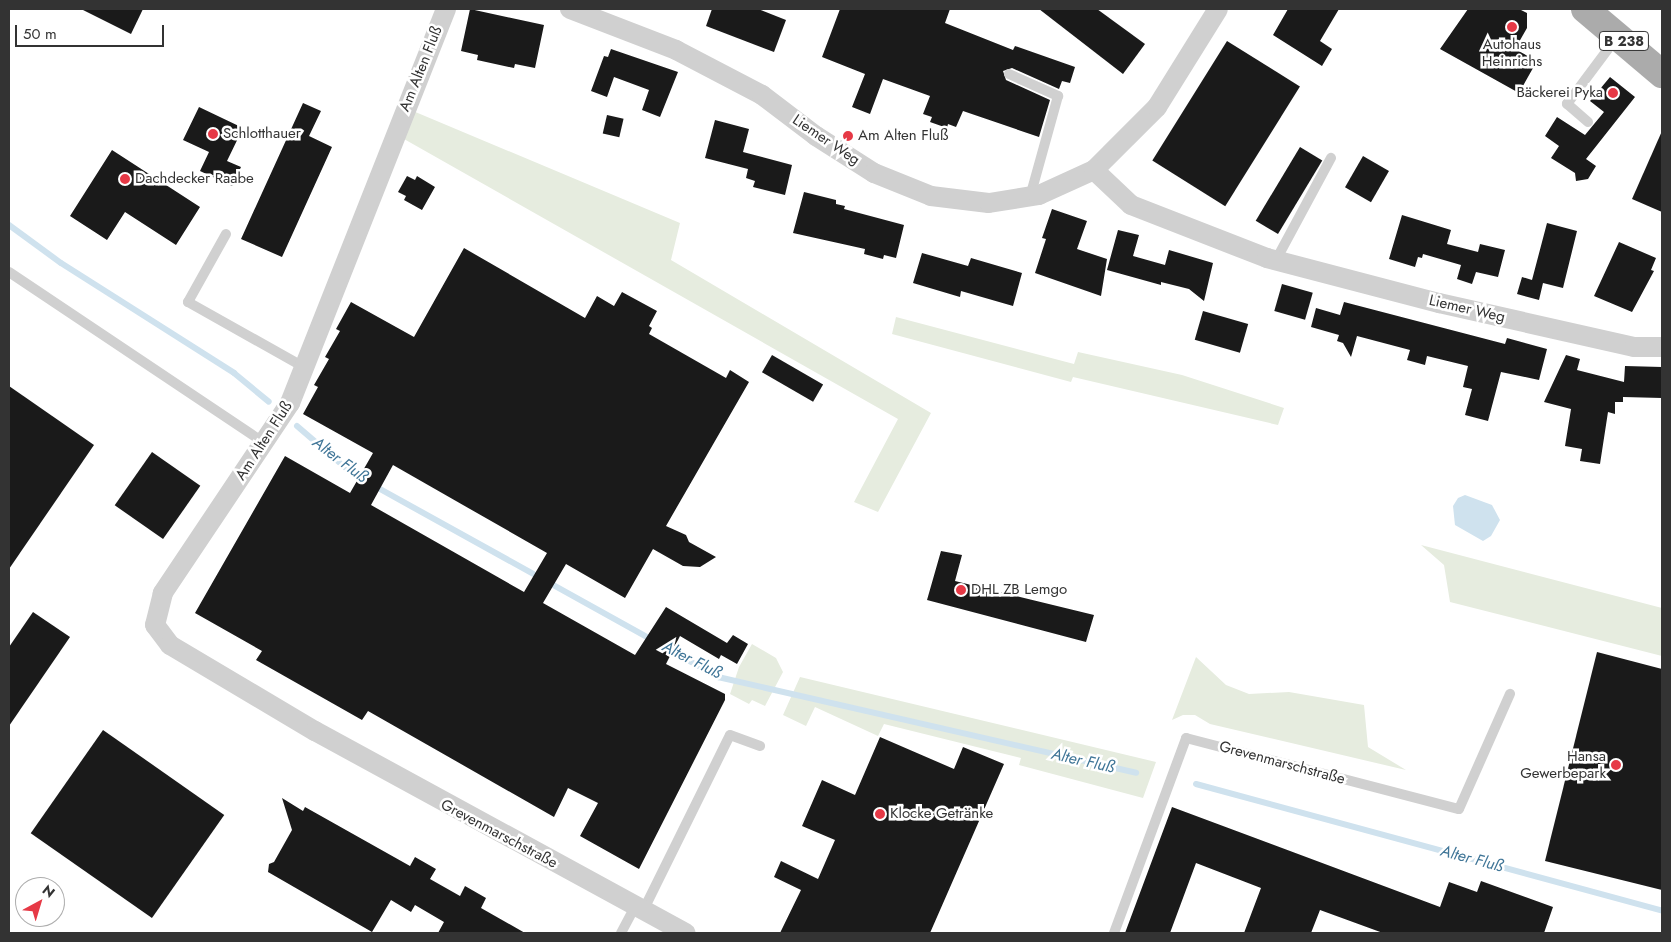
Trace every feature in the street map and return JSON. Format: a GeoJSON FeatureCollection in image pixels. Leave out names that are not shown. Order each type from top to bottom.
{"type":"FeatureCollection","features":[{"type":"Feature","properties":{"kind":"main road","name":"B 238"},"geometry":{"type":"LineString","coordinates":[[1585,9],[1662,74]]}},
{"type":"Feature","properties":{"kind":"street","name":"Am Alten Fluß"},"geometry":{"type":"LineString","coordinates":[[316,731],[170,645],[155,625],[163,593],[290,403],[446,9]]}},
{"type":"Feature","properties":{"kind":"street","name":"Liemer Weg"},"geometry":{"type":"LineString","coordinates":[[570,9],[676,50],[762,95],[816,136],[874,173],[931,196],[989,202],[1030,198],[1094,170],[1157,107],[1218,9]]}},
{"type":"Feature","properties":{"kind":"street","name":"Liemer Weg"},"geometry":{"type":"LineString","coordinates":[[1094,170],[1131,205],[1276,260],[1439,303],[1634,348],[1661,343]]}},
{"type":"Feature","properties":{"kind":"street","name":"Grevenmarschstraße"},"geometry":{"type":"LineString","coordinates":[[316,731],[685,933]]}},
{"type":"Feature","properties":{"kind":"lane"},"geometry":{"type":"LineString","coordinates":[[1588,122],[1567,104],[1618,36]]}},
{"type":"Feature","properties":{"kind":"lane"},"geometry":{"type":"LineString","coordinates":[[1009,74],[1058,96],[1030,198]]}},
{"type":"Feature","properties":{"kind":"lane"},"geometry":{"type":"LineString","coordinates":[[1276,260],[1331,158]]}},
{"type":"Feature","properties":{"kind":"lane"},"geometry":{"type":"LineString","coordinates":[[226,234],[188,302],[304,367]]}},
{"type":"Feature","properties":{"kind":"lane"},"geometry":{"type":"LineString","coordinates":[[9,272],[264,443]]}},
{"type":"Feature","properties":{"kind":"lane","name":"Grevenmarschstraße"},"geometry":{"type":"LineString","coordinates":[[1114,933],[1186,738],[1459,809],[1510,694]]}},
{"type":"Feature","properties":{"kind":"lane"},"geometry":{"type":"LineString","coordinates":[[621,933],[639,908],[730,735],[760,746]]}},
{"type":"Feature","properties":{"kind":"shaded area"},"geometry":{"type":"Polygon","coordinates":[[[413,111],[680,223],[671,260],[931,413],[878,512],[854,502],[898,419],[404,139],[413,111]]]}},
{"type":"Feature","properties":{"kind":"shaded area"},"geometry":{"type":"Polygon","coordinates":[[[896,317],[1074,364],[1078,352],[1182,375],[1284,408],[1278,425],[1073,377],[1071,382],[892,334],[896,317]]]}},
{"type":"Feature","properties":{"kind":"shaded area"},"geometry":{"type":"Polygon","coordinates":[[[1421,545],[1662,608],[1662,656],[1450,602],[1444,565],[1421,545]]]}},
{"type":"Feature","properties":{"kind":"shaded area"},"geometry":{"type":"Polygon","coordinates":[[[752,644],[776,658],[783,672],[765,706],[752,700],[749,704],[730,694],[739,667],[752,644]]]}},
{"type":"Feature","properties":{"kind":"shaded area"},"geometry":{"type":"Polygon","coordinates":[[[1196,657],[1226,685],[1249,694],[1289,692],[1364,705],[1368,747],[1406,770],[1210,724],[1195,715],[1183,715],[1172,720],[1196,657]]]}},
{"type":"Feature","properties":{"kind":"shaded area"},"geometry":{"type":"Polygon","coordinates":[[[800,677],[1156,762],[1143,798],[1019,765],[1021,758],[884,724],[878,736],[815,707],[806,726],[783,715],[800,677]]]}},
{"type":"Feature","properties":{"kind":"water"},"geometry":{"type":"Polygon","coordinates":[[[1465,495],[1492,505],[1500,520],[1491,536],[1483,541],[1455,525],[1453,506],[1458,498],[1465,495]]]}},
{"type":"Feature","properties":{"kind":"building"},"geometry":{"type":"Polygon","coordinates":[[[81,9],[143,9],[131,34],[81,9]]]}},
{"type":"Feature","properties":{"kind":"building"},"geometry":{"type":"Polygon","coordinates":[[[470,9],[544,25],[535,68],[515,64],[514,68],[477,60],[478,55],[461,51],[470,9]]]}},
{"type":"Feature","properties":{"kind":"building"},"geometry":{"type":"Polygon","coordinates":[[[712,9],[758,9],[786,20],[774,52],[706,26],[712,9]]]}},
{"type":"Feature","properties":{"kind":"building"},"geometry":{"type":"Polygon","coordinates":[[[840,9],[950,9],[945,23],[1013,50],[1015,46],[1075,67],[1070,83],[1062,81],[1059,89],[1012,68],[1003,71],[1006,80],[1050,100],[1039,137],[963,111],[956,127],[948,124],[947,128],[930,122],[932,117],[923,114],[930,96],[883,79],[870,114],[852,107],[865,74],[822,57],[840,9]]]}},
{"type":"Feature","properties":{"kind":"building"},"geometry":{"type":"Polygon","coordinates":[[[1039,9],[1097,9],[1145,44],[1123,74],[1039,9]]]}},
{"type":"Feature","properties":{"kind":"building"},"geometry":{"type":"Polygon","coordinates":[[[1288,9],[1339,9],[1320,41],[1332,49],[1322,66],[1273,35],[1288,9]]]}},
{"type":"Feature","properties":{"kind":"building"},"geometry":{"type":"Polygon","coordinates":[[[1468,9],[1519,9],[1527,13],[1527,28],[1515,49],[1537,61],[1519,93],[1440,49],[1468,9]]]}},
{"type":"Feature","properties":{"kind":"building"},"geometry":{"type":"Polygon","coordinates":[[[1227,41],[1300,87],[1225,206],[1152,161],[1227,41]]]}},
{"type":"Feature","properties":{"kind":"building"},"geometry":{"type":"Polygon","coordinates":[[[611,49],[678,72],[660,117],[642,110],[649,90],[614,77],[607,97],[591,91],[604,56],[608,57],[611,49]]]}},
{"type":"Feature","properties":{"kind":"building"},"geometry":{"type":"Polygon","coordinates":[[[1610,77],[1635,97],[1586,159],[1596,166],[1588,179],[1576,181],[1575,173],[1551,158],[1559,146],[1545,136],[1557,117],[1585,135],[1604,112],[1590,101],[1610,77]]]}},
{"type":"Feature","properties":{"kind":"building"},"geometry":{"type":"Polygon","coordinates":[[[303,103],[321,111],[309,136],[332,147],[282,257],[241,239],[303,103]]]}},
{"type":"Feature","properties":{"kind":"building","name":"Schlotthauer"},"geometry":{"type":"Polygon","coordinates":[[[199,107],[243,128],[227,161],[241,167],[232,186],[200,171],[209,152],[183,140],[199,107]]]}},
{"type":"Feature","properties":{"kind":"building"},"geometry":{"type":"Polygon","coordinates":[[[607,115],[624,119],[619,137],[603,134],[607,115]]]}},
{"type":"Feature","properties":{"kind":"building"},"geometry":{"type":"Polygon","coordinates":[[[715,120],[749,129],[743,152],[792,165],[785,195],[753,187],[755,181],[746,178],[748,169],[705,158],[715,120]]]}},
{"type":"Feature","properties":{"kind":"building"},"geometry":{"type":"Polygon","coordinates":[[[1662,131],[1662,212],[1632,199],[1662,131]]]}},
{"type":"Feature","properties":{"kind":"building"},"geometry":{"type":"Polygon","coordinates":[[[1300,147],[1322,160],[1278,234],[1256,221],[1300,147]]]}},
{"type":"Feature","properties":{"kind":"building","name":"Dachdecker Raabe"},"geometry":{"type":"Polygon","coordinates":[[[112,150],[200,207],[176,245],[125,212],[107,240],[70,216],[112,150]]]}},
{"type":"Feature","properties":{"kind":"building"},"geometry":{"type":"Polygon","coordinates":[[[1363,156],[1389,171],[1371,202],[1345,187],[1363,156]]]}},
{"type":"Feature","properties":{"kind":"building"},"geometry":{"type":"Polygon","coordinates":[[[407,176],[415,180],[417,176],[435,187],[422,210],[404,200],[406,196],[398,192],[407,176]]]}},
{"type":"Feature","properties":{"kind":"building"},"geometry":{"type":"Polygon","coordinates":[[[804,192],[836,200],[836,204],[845,206],[844,209],[904,225],[896,258],[884,255],[883,259],[864,254],[865,249],[793,233],[804,192]]]}},
{"type":"Feature","properties":{"kind":"building"},"geometry":{"type":"Polygon","coordinates":[[[1052,209],[1087,221],[1077,249],[1107,259],[1101,296],[1035,273],[1046,239],[1042,238],[1052,209]]]}},
{"type":"Feature","properties":{"kind":"building"},"geometry":{"type":"Polygon","coordinates":[[[1402,215],[1451,230],[1447,244],[1478,252],[1480,244],[1505,250],[1498,277],[1476,272],[1472,284],[1457,279],[1461,265],[1423,254],[1422,258],[1418,257],[1415,267],[1389,259],[1402,215]]]}},
{"type":"Feature","properties":{"kind":"building"},"geometry":{"type":"Polygon","coordinates":[[[1547,223],[1577,231],[1563,288],[1543,283],[1539,300],[1517,294],[1522,277],[1532,280],[1547,223]]]}},
{"type":"Feature","properties":{"kind":"building"},"geometry":{"type":"Polygon","coordinates":[[[1118,230],[1139,235],[1133,256],[1165,265],[1169,250],[1213,263],[1204,301],[1189,289],[1161,282],[1161,285],[1107,270],[1118,230]]]}},
{"type":"Feature","properties":{"kind":"building"},"geometry":{"type":"Polygon","coordinates":[[[1619,242],[1656,258],[1651,270],[1654,271],[1632,312],[1594,296],[1619,242]]]}},
{"type":"Feature","properties":{"kind":"building"},"geometry":{"type":"Polygon","coordinates":[[[464,248],[585,318],[597,296],[614,306],[622,292],[657,311],[649,326],[652,328],[649,334],[726,378],[730,370],[749,382],[666,526],[686,535],[689,542],[716,557],[700,567],[683,566],[653,549],[625,598],[566,564],[543,603],[635,655],[666,607],[727,643],[733,635],[748,644],[737,664],[721,655],[719,659],[680,636],[666,664],[725,694],[725,700],[639,869],[580,836],[598,803],[568,788],[554,817],[368,711],[362,720],[256,660],[262,651],[195,613],[285,456],[350,493],[373,453],[303,414],[318,387],[314,385],[329,359],[325,357],[340,331],[336,329],[351,302],[414,337],[464,248]],[[393,465],[371,505],[524,592],[547,553],[393,465]]]}},
{"type":"Feature","properties":{"kind":"building"},"geometry":{"type":"Polygon","coordinates":[[[922,253],[968,266],[971,258],[1022,273],[1013,306],[961,291],[960,297],[913,283],[922,253]]]}},
{"type":"Feature","properties":{"kind":"building"},"geometry":{"type":"Polygon","coordinates":[[[1282,284],[1313,293],[1305,320],[1274,311],[1282,284]]]}},
{"type":"Feature","properties":{"kind":"building"},"geometry":{"type":"Polygon","coordinates":[[[1344,302],[1505,344],[1507,338],[1547,349],[1539,380],[1501,372],[1488,421],[1465,415],[1472,389],[1463,387],[1468,366],[1427,356],[1425,365],[1407,360],[1410,350],[1357,336],[1351,357],[1343,343],[1337,341],[1339,335],[1311,327],[1316,308],[1340,315],[1344,302]]]}},
{"type":"Feature","properties":{"kind":"building"},"geometry":{"type":"Polygon","coordinates":[[[1203,311],[1248,324],[1240,353],[1195,340],[1203,311]]]}},
{"type":"Feature","properties":{"kind":"building"},"geometry":{"type":"Polygon","coordinates":[[[772,355],[823,384],[813,402],[762,372],[772,355]]]}},
{"type":"Feature","properties":{"kind":"building"},"geometry":{"type":"Polygon","coordinates":[[[1566,355],[1580,359],[1577,370],[1624,382],[1625,366],[1662,367],[1662,398],[1623,397],[1623,402],[1615,402],[1615,414],[1608,412],[1600,464],[1580,461],[1582,449],[1565,446],[1571,409],[1544,402],[1566,355]]]}},
{"type":"Feature","properties":{"kind":"building"},"geometry":{"type":"Polygon","coordinates":[[[9,386],[94,445],[9,569],[9,386]]]}},
{"type":"Feature","properties":{"kind":"building"},"geometry":{"type":"Polygon","coordinates":[[[152,452],[200,486],[163,539],[115,505],[152,452]]]}},
{"type":"Feature","properties":{"kind":"building","name":"DHL ZB Lemgo"},"geometry":{"type":"Polygon","coordinates":[[[941,551],[962,555],[955,581],[1094,615],[1086,642],[927,600],[941,551]]]}},
{"type":"Feature","properties":{"kind":"building"},"geometry":{"type":"Polygon","coordinates":[[[33,612],[70,637],[9,726],[9,647],[33,612]]]}},
{"type":"Feature","properties":{"kind":"building","name":"Hansa Gewerbepark"},"geometry":{"type":"Polygon","coordinates":[[[1597,652],[1662,669],[1662,890],[1545,861],[1597,652]]]}},
{"type":"Feature","properties":{"kind":"building"},"geometry":{"type":"Polygon","coordinates":[[[103,730],[224,815],[152,918],[31,833],[103,730]]]}},
{"type":"Feature","properties":{"kind":"building"},"geometry":{"type":"Polygon","coordinates":[[[880,737],[954,769],[963,747],[1004,764],[930,933],[780,933],[801,890],[774,877],[781,861],[818,879],[835,840],[802,826],[822,780],[855,795],[880,737]]]}},
{"type":"Feature","properties":{"kind":"building"},"geometry":{"type":"Polygon","coordinates":[[[282,798],[303,811],[305,807],[410,866],[415,857],[436,869],[430,879],[460,896],[465,886],[486,898],[481,908],[525,933],[438,933],[444,922],[415,905],[411,912],[391,900],[372,932],[268,872],[269,864],[274,862],[292,830],[282,798]]]}},
{"type":"Feature","properties":{"kind":"building"},"geometry":{"type":"Polygon","coordinates":[[[1172,807],[1440,907],[1449,882],[1477,892],[1481,881],[1553,907],[1544,933],[1383,933],[1320,910],[1311,933],[1244,933],[1261,888],[1196,863],[1170,933],[1125,933],[1172,807]]]}},
{"type":"Feature","properties":{"kind":"waterway","name":"Alter Fluß"},"geometry":{"type":"LineString","coordinates":[[9,225],[61,263],[234,373],[269,402]]}},
{"type":"Feature","properties":{"kind":"waterway","name":"Alter Fluß"},"geometry":{"type":"LineString","coordinates":[[297,426],[353,474],[653,640]]}},
{"type":"Feature","properties":{"kind":"waterway","name":"Alter Fluß"},"geometry":{"type":"LineString","coordinates":[[666,648],[718,677],[1136,773]]}},
{"type":"Feature","properties":{"kind":"waterway","name":"Alter Fluß"},"geometry":{"type":"LineString","coordinates":[[1196,784],[1662,911]]}},
{"type":"Feature","properties":{"kind":"place","name":"Autohaus Heinrichs"},"geometry":{"type":"Point","coordinates":[1512,27]}},
{"type":"Feature","properties":{"kind":"place","name":"Bäckerei Pyka"},"geometry":{"type":"Point","coordinates":[1613,93]}},
{"type":"Feature","properties":{"kind":"place","name":"Schlotthauer"},"geometry":{"type":"Point","coordinates":[213,134]}},
{"type":"Feature","properties":{"kind":"place","name":"Am Alten Fluß"},"geometry":{"type":"Point","coordinates":[848,136]}},
{"type":"Feature","properties":{"kind":"place","name":"Dachdecker Raabe"},"geometry":{"type":"Point","coordinates":[125,179]}},
{"type":"Feature","properties":{"kind":"place","name":"DHL ZB Lemgo"},"geometry":{"type":"Point","coordinates":[961,590]}},
{"type":"Feature","properties":{"kind":"place","name":"Hansa Gewerbepark"},"geometry":{"type":"Point","coordinates":[1616,765]}},
{"type":"Feature","properties":{"kind":"place","name":"Klocke Getränke"},"geometry":{"type":"Point","coordinates":[880,814]}}]}
